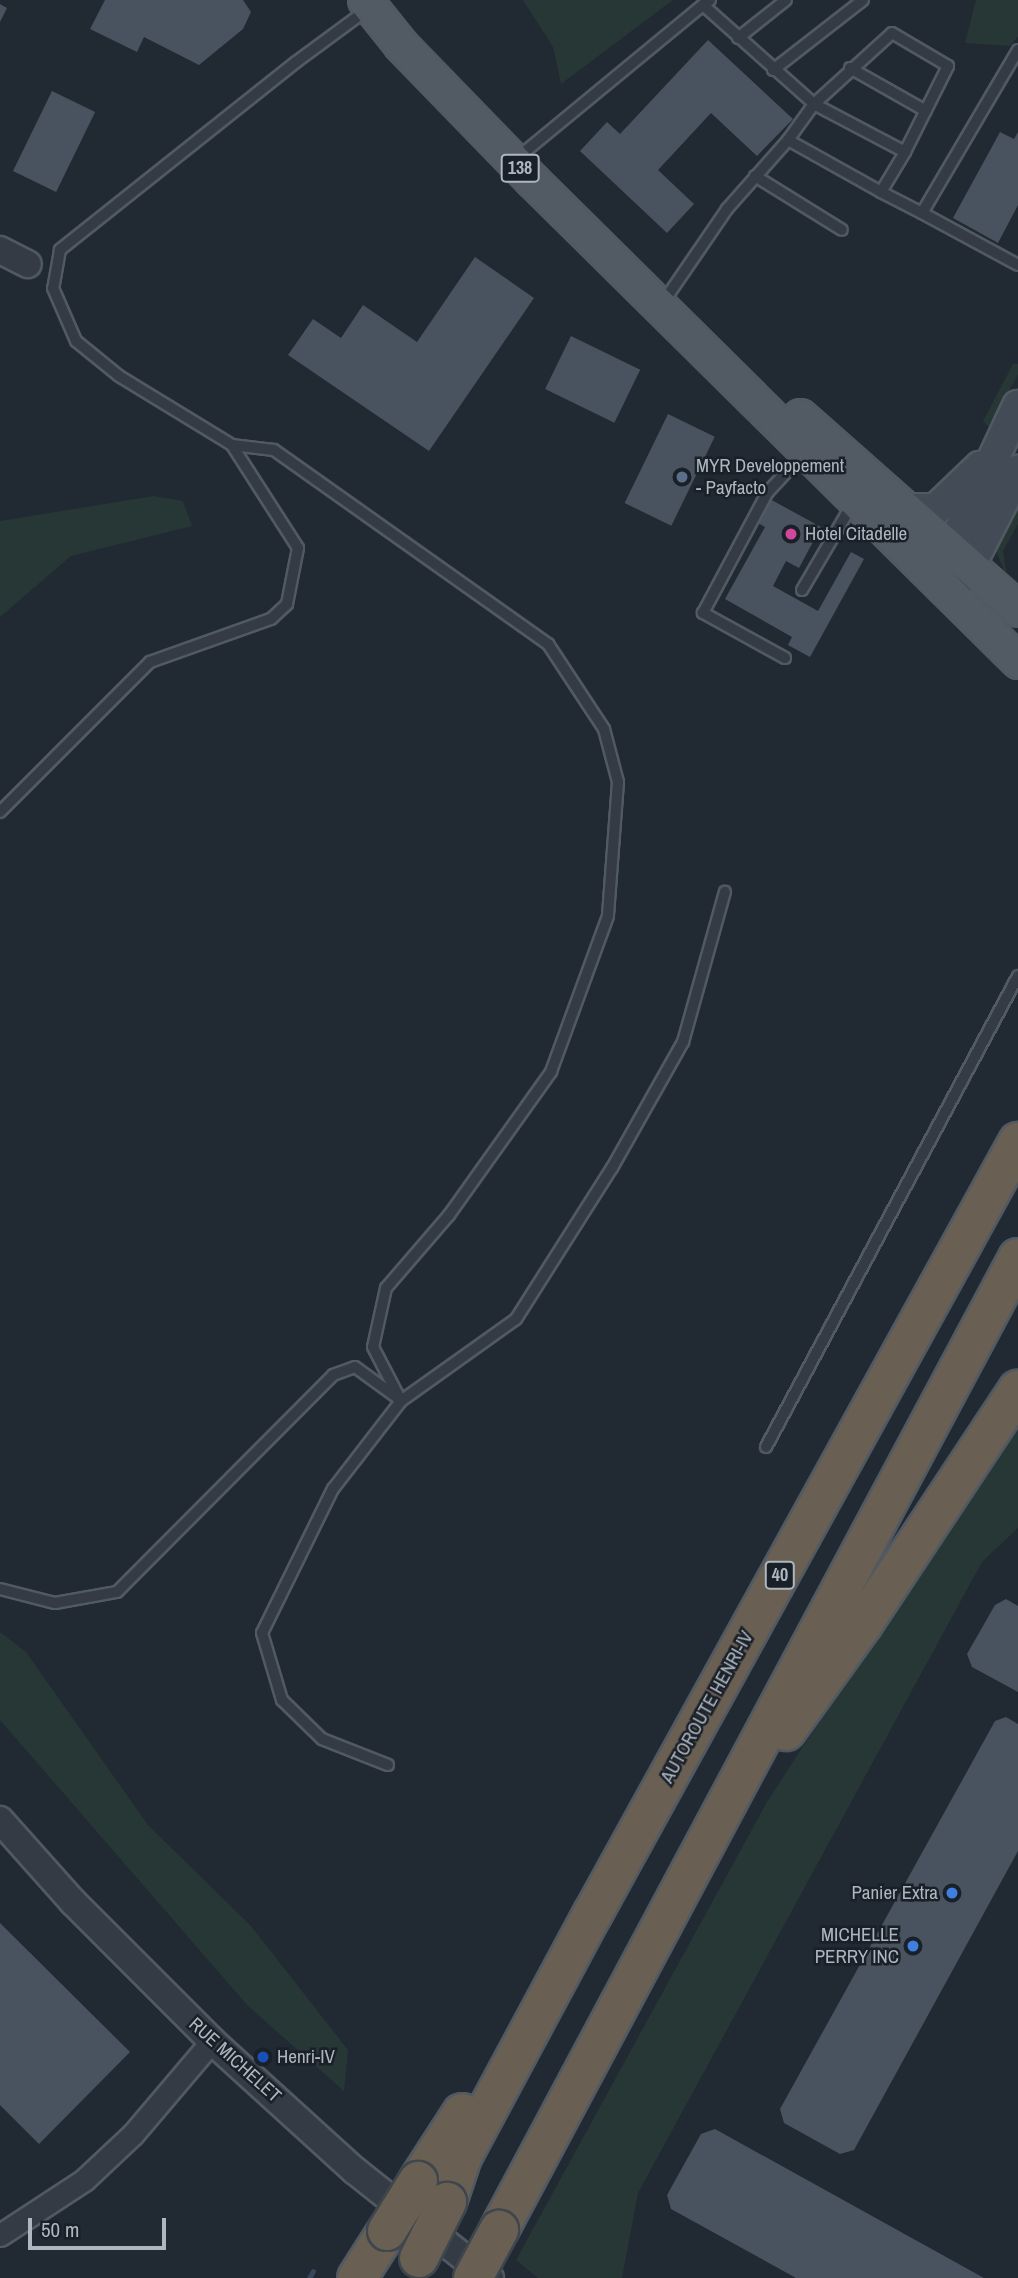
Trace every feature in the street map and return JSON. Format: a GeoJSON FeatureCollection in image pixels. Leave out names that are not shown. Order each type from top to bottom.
{"type":"FeatureCollection","features":[{"type":"Feature","properties":{"kind":"highway","name":"AUTOROUTE HENRI-IV"},"geometry":{"type":"LineString","coordinates":[[433,2192],[462,2157],[592,1915],[1018,1142]]}},
{"type":"Feature","properties":{"kind":"highway"},"geometry":{"type":"LineString","coordinates":[[473,2278],[636,1968],[717,1826],[832,1600],[1018,1258]]}},
{"type":"Feature","properties":{"kind":"highway"},"geometry":{"type":"LineString","coordinates":[[717,1826],[863,1624],[1018,1390]]}},
{"type":"Feature","properties":{"kind":"highway"},"geometry":{"type":"LineString","coordinates":[[375,2278],[403,2252],[433,2192],[592,1915]]}},
{"type":"Feature","properties":{"kind":"highway"},"geometry":{"type":"LineString","coordinates":[[357,2278],[403,2252]]}},
{"type":"Feature","properties":{"kind":"main road","name":"138"},"geometry":{"type":"LineString","coordinates":[[371,2],[401,45],[513,160],[673,316],[938,585],[1018,661]]}},
{"type":"Feature","properties":{"kind":"main road","name":"138"},"geometry":{"type":"LineString","coordinates":[[673,316],[801,416],[1018,609]]}},
{"type":"Feature","properties":{"kind":"main road"},"geometry":{"type":"LineString","coordinates":[[960,557],[995,451],[1018,407]]}},
{"type":"Feature","properties":{"kind":"main road"},"geometry":{"type":"LineString","coordinates":[[904,509],[936,509],[995,451]]}},
{"type":"Feature","properties":{"kind":"main road"},"geometry":{"type":"LineString","coordinates":[[938,585],[1018,471]]}},
{"type":"Feature","properties":{"kind":"street"},"geometry":{"type":"LineString","coordinates":[[0,250],[28,264]]}},
{"type":"Feature","properties":{"kind":"street","name":"RUE MICHELET"},"geometry":{"type":"LineString","coordinates":[[0,1820],[73,1902],[212,2041],[354,2169],[490,2278]]}},
{"type":"Feature","properties":{"kind":"street"},"geometry":{"type":"LineString","coordinates":[[0,2235],[84,2180],[133,2134],[212,2041]]}},
{"type":"Feature","properties":{"kind":"lane"},"geometry":{"type":"LineString","coordinates":[[738,38],[786,0]]}},
{"type":"Feature","properties":{"kind":"lane"},"geometry":{"type":"LineString","coordinates":[[773,70],[863,0]]}},
{"type":"Feature","properties":{"kind":"lane"},"geometry":{"type":"LineString","coordinates":[[371,2],[60,250],[53,288],[76,341],[119,376],[232,445],[274,450],[548,644],[604,729],[618,782],[608,916],[551,1072],[449,1215],[386,1288],[373,1347],[401,1401]]}},
{"type":"Feature","properties":{"kind":"lane"},"geometry":{"type":"LineString","coordinates":[[513,160],[706,2],[738,38],[814,104],[905,152]]}},
{"type":"Feature","properties":{"kind":"lane"},"geometry":{"type":"LineString","coordinates":[[673,316],[755,176],[788,140],[814,104],[850,68],[892,33],[948,66],[905,152],[881,192]]}},
{"type":"Feature","properties":{"kind":"lane"},"geometry":{"type":"LineString","coordinates":[[922,214],[1018,50]]}},
{"type":"Feature","properties":{"kind":"lane"},"geometry":{"type":"LineString","coordinates":[[850,68],[926,111]]}},
{"type":"Feature","properties":{"kind":"lane"},"geometry":{"type":"LineString","coordinates":[[788,140],[922,214],[1017,262]]}},
{"type":"Feature","properties":{"kind":"lane"},"geometry":{"type":"LineString","coordinates":[[755,176],[842,230]]}},
{"type":"Feature","properties":{"kind":"lane"},"geometry":{"type":"LineString","coordinates":[[28,264],[56,273]]}},
{"type":"Feature","properties":{"kind":"lane"},"geometry":{"type":"LineString","coordinates":[[0,812],[150,662],[271,619],[287,604],[298,548],[232,445]]}},
{"type":"Feature","properties":{"kind":"lane"},"geometry":{"type":"LineString","coordinates":[[785,658],[703,613],[767,493],[806,451]]}},
{"type":"Feature","properties":{"kind":"lane"},"geometry":{"type":"LineString","coordinates":[[802,590],[854,500]]}},
{"type":"Feature","properties":{"kind":"lane"},"geometry":{"type":"LineString","coordinates":[[388,1765],[322,1739],[282,1700],[262,1633],[333,1489],[401,1401],[516,1319],[597,1192],[683,1042],[725,892]]}},
{"type":"Feature","properties":{"kind":"lane"},"geometry":{"type":"LineString","coordinates":[[766,1447],[1018,975]]}},
{"type":"Feature","properties":{"kind":"lane"},"geometry":{"type":"LineString","coordinates":[[0,1590],[55,1603],[117,1592],[333,1375],[355,1367],[401,1401]]}},
{"type":"Feature","properties":{"kind":"shaded area"},"geometry":{"type":"Polygon","coordinates":[[[523,0],[673,0],[561,84],[553,47],[523,0]]]}},
{"type":"Feature","properties":{"kind":"shaded area"},"geometry":{"type":"Polygon","coordinates":[[[976,0],[1018,0],[1018,37],[1009,46],[965,43],[976,0]]]}},
{"type":"Feature","properties":{"kind":"shaded area"},"geometry":{"type":"Polygon","coordinates":[[[1013,364],[1018,364],[1018,375],[989,427],[983,421],[1013,364]]]}},
{"type":"Feature","properties":{"kind":"shaded area"},"geometry":{"type":"Polygon","coordinates":[[[154,496],[183,501],[192,526],[71,556],[0,617],[0,521],[154,496]]]}},
{"type":"Feature","properties":{"kind":"shaded area"},"geometry":{"type":"Polygon","coordinates":[[[1012,503],[1018,505],[1018,524],[1003,551],[1007,577],[993,544],[1012,503]]]}},
{"type":"Feature","properties":{"kind":"shaded area"},"geometry":{"type":"Polygon","coordinates":[[[1018,1416],[1018,1528],[982,1562],[638,2193],[622,2278],[538,2278],[516,2260],[767,1802],[1018,1416]]]}},
{"type":"Feature","properties":{"kind":"shaded area"},"geometry":{"type":"Polygon","coordinates":[[[0,1632],[26,1652],[148,1825],[251,1926],[348,2050],[344,2091],[248,2006],[0,1720],[0,1632]]]}},
{"type":"Feature","properties":{"kind":"building"},"geometry":{"type":"Polygon","coordinates":[[[105,0],[243,0],[251,12],[243,29],[199,65],[144,37],[137,52],[90,29],[105,0]]]}},
{"type":"Feature","properties":{"kind":"building"},"geometry":{"type":"Polygon","coordinates":[[[0,4],[7,8],[0,22],[0,4]]]}},
{"type":"Feature","properties":{"kind":"building"},"geometry":{"type":"Polygon","coordinates":[[[708,40],[793,119],[757,156],[711,113],[658,170],[694,204],[667,233],[580,151],[607,122],[620,134],[708,40]]]}},
{"type":"Feature","properties":{"kind":"building"},"geometry":{"type":"Polygon","coordinates":[[[52,91],[95,112],[56,192],[13,171],[52,91]]]}},
{"type":"Feature","properties":{"kind":"building"},"geometry":{"type":"Polygon","coordinates":[[[1000,132],[1014,139],[1018,132],[1018,205],[998,243],[953,218],[1000,132]]]}},
{"type":"Feature","properties":{"kind":"building"},"geometry":{"type":"Polygon","coordinates":[[[475,257],[534,298],[429,451],[288,355],[313,319],[341,338],[363,305],[417,342],[475,257]]]}},
{"type":"Feature","properties":{"kind":"building"},"geometry":{"type":"Polygon","coordinates":[[[571,336],[640,370],[614,423],[545,389],[571,336]]]}},
{"type":"Feature","properties":{"kind":"building"},"geometry":{"type":"Polygon","coordinates":[[[668,414],[715,437],[671,526],[625,503],[668,414]]]}},
{"type":"Feature","properties":{"kind":"building"},"geometry":{"type":"Polygon","coordinates":[[[768,498],[821,527],[799,568],[786,561],[773,586],[818,611],[851,552],[864,559],[810,657],[788,645],[792,637],[725,599],[765,527],[755,521],[768,498]]]}},
{"type":"Feature","properties":{"kind":"building"},"geometry":{"type":"Polygon","coordinates":[[[1006,1599],[1018,1606],[1018,1692],[972,1667],[967,1654],[995,1605],[1006,1599]]]}},
{"type":"Feature","properties":{"kind":"building"},"geometry":{"type":"Polygon","coordinates":[[[1006,1717],[1018,1724],[1018,1851],[854,2150],[840,2154],[784,2123],[780,2109],[995,1721],[1006,1717]]]}},
{"type":"Feature","properties":{"kind":"building"},"geometry":{"type":"Polygon","coordinates":[[[0,1923],[130,2052],[39,2144],[0,2105],[0,1923]]]}},
{"type":"Feature","properties":{"kind":"building"},"geometry":{"type":"Polygon","coordinates":[[[715,2129],[984,2278],[796,2278],[671,2209],[667,2195],[701,2134],[715,2129]]]}},
{"type":"Feature","properties":{"kind":"waterway"},"geometry":{"type":"LineString","coordinates":[[309,2278],[313,2271]]}},
{"type":"Feature","properties":{"kind":"place","name":"MYR Developpement - Payfacto"},"geometry":{"type":"Point","coordinates":[682,477]}},
{"type":"Feature","properties":{"kind":"place","name":"Hotel Citadelle"},"geometry":{"type":"Point","coordinates":[791,534]}},
{"type":"Feature","properties":{"kind":"place","name":"Panier Extra"},"geometry":{"type":"Point","coordinates":[952,1893]}},
{"type":"Feature","properties":{"kind":"place","name":"MICHELLE PERRY INC"},"geometry":{"type":"Point","coordinates":[913,1946]}},
{"type":"Feature","properties":{"kind":"place","name":"Henri-IV"},"geometry":{"type":"Point","coordinates":[263,2057]}}]}
